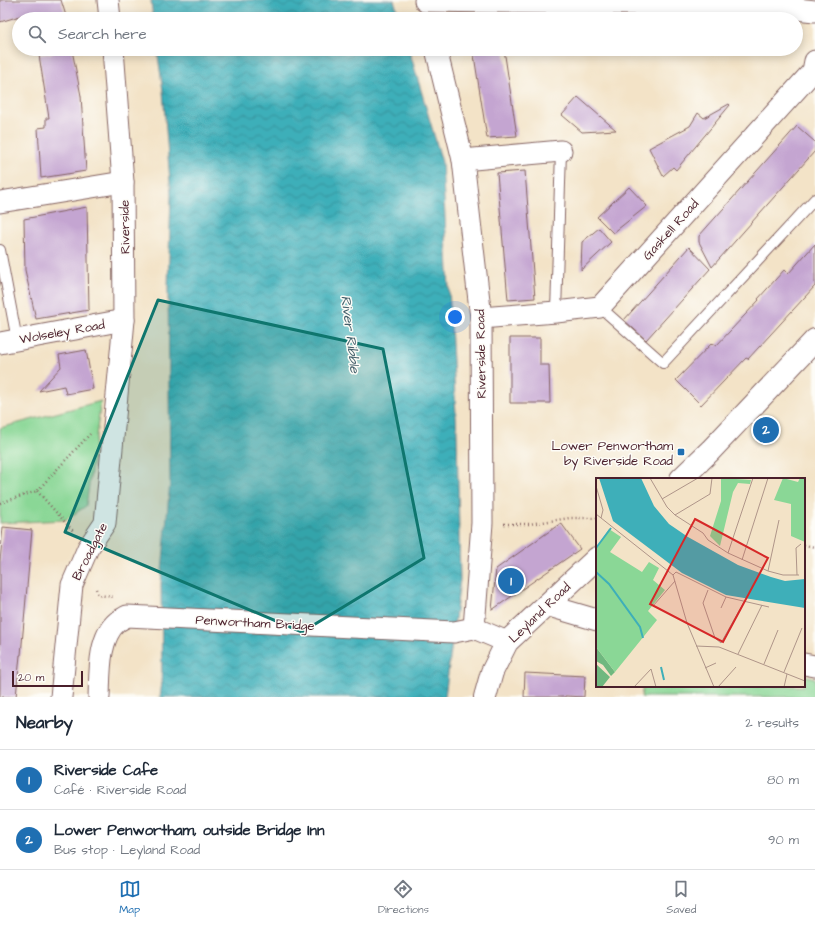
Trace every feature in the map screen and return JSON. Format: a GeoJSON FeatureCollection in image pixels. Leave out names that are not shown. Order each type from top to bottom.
{"type":"FeatureCollection","features":[{"type":"Feature","properties":{"kind":"main road"},"geometry":{"type":"LineString","coordinates":[[682,478],[815,340]]}},
{"type":"Feature","properties":{"kind":"main road","name":"Leyland Road"},"geometry":{"type":"LineString","coordinates":[[484,697],[492,672],[507,642],[596,559]]}},
{"type":"Feature","properties":{"kind":"street"},"geometry":{"type":"LineString","coordinates":[[108,0],[109,12]]}},
{"type":"Feature","properties":{"kind":"street"},"geometry":{"type":"LineString","coordinates":[[426,7],[767,3],[815,11]]}},
{"type":"Feature","properties":{"kind":"street","name":"Riverside"},"geometry":{"type":"LineString","coordinates":[[113,56],[122,182],[124,320],[116,406]]}},
{"type":"Feature","properties":{"kind":"street","name":"Riverside Road"},"geometry":{"type":"LineString","coordinates":[[438,56],[463,160],[481,318],[482,523],[474,628]]}},
{"type":"Feature","properties":{"kind":"street","name":"Gaskell Road"},"geometry":{"type":"LineString","coordinates":[[600,307],[813,71],[815,61]]}},
{"type":"Feature","properties":{"kind":"street"},"geometry":{"type":"LineString","coordinates":[[463,160],[561,151]]}},
{"type":"Feature","properties":{"kind":"street"},"geometry":{"type":"LineString","coordinates":[[0,202],[122,182]]}},
{"type":"Feature","properties":{"kind":"street"},"geometry":{"type":"LineString","coordinates":[[481,318],[600,307]]}},
{"type":"Feature","properties":{"kind":"street","name":"Wolseley Road"},"geometry":{"type":"LineString","coordinates":[[8,341],[124,320]]}},
{"type":"Feature","properties":{"kind":"street","name":"Broadgate"},"geometry":{"type":"LineString","coordinates":[[61,697],[72,585],[88,548],[105,524],[116,406]]}},
{"type":"Feature","properties":{"kind":"street"},"geometry":{"type":"LineString","coordinates":[[546,605],[596,620]]}},
{"type":"Feature","properties":{"kind":"street","name":"Penwortham Bridge"},"geometry":{"type":"LineString","coordinates":[[99,697],[102,651],[107,636],[116,623],[127,616],[454,632],[474,628]]}},
{"type":"Feature","properties":{"kind":"street"},"geometry":{"type":"LineString","coordinates":[[474,628],[507,642]]}},
{"type":"Feature","properties":{"kind":"street"},"geometry":{"type":"LineString","coordinates":[[805,664],[815,666]]}},
{"type":"Feature","properties":{"kind":"lane"},"geometry":{"type":"LineString","coordinates":[[556,312],[561,151]]}},
{"type":"Feature","properties":{"kind":"lane"},"geometry":{"type":"LineString","coordinates":[[600,307],[663,363],[815,199]]}},
{"type":"Feature","properties":{"kind":"lane"},"geometry":{"type":"LineString","coordinates":[[0,250],[8,341]]}},
{"type":"Feature","properties":{"kind":"path"},"geometry":{"type":"LineString","coordinates":[[0,503],[37,491],[116,406]]}},
{"type":"Feature","properties":{"kind":"path"},"geometry":{"type":"LineString","coordinates":[[482,523],[529,524],[570,518],[596,518]]}},
{"type":"Feature","properties":{"kind":"path"},"geometry":{"type":"LineString","coordinates":[[805,545],[815,547]]}},
{"type":"Feature","properties":{"kind":"highlighted area"},"geometry":{"type":"Polygon","coordinates":[[[158,300],[383,349],[424,558],[302,632],[65,532],[158,300]]]}},
{"type":"Feature","properties":{"kind":"green space"},"geometry":{"type":"Polygon","coordinates":[[[101,401],[86,506],[65,520],[0,523],[0,428],[101,401]]]}},
{"type":"Feature","properties":{"kind":"green space"},"geometry":{"type":"Polygon","coordinates":[[[805,675],[815,678],[815,697],[641,697],[643,687],[805,687],[805,675]]]}},
{"type":"Feature","properties":{"kind":"water"},"geometry":{"type":"Polygon","coordinates":[[[151,0],[394,0],[398,12],[152,12],[151,0]]]}},
{"type":"Feature","properties":{"kind":"water","name":"River Ribble"},"geometry":{"type":"Polygon","coordinates":[[[158,56],[411,56],[442,162],[457,433],[460,580],[445,697],[160,697],[162,682],[161,583],[170,482],[168,287],[171,195],[163,91],[158,56]]]}},
{"type":"Feature","properties":{"kind":"building"},"geometry":{"type":"Polygon","coordinates":[[[0,0],[61,0],[65,12],[12,12],[12,18],[0,22],[0,0]]]}},
{"type":"Feature","properties":{"kind":"building"},"geometry":{"type":"Polygon","coordinates":[[[39,56],[73,56],[81,96],[86,171],[41,178],[38,128],[46,127],[46,118],[49,118],[39,56]]]}},
{"type":"Feature","properties":{"kind":"building"},"geometry":{"type":"Polygon","coordinates":[[[474,56],[505,56],[517,136],[487,138],[474,56]]]}},
{"type":"Feature","properties":{"kind":"building"},"geometry":{"type":"Polygon","coordinates":[[[578,97],[616,130],[582,132],[562,115],[578,97]]]}},
{"type":"Feature","properties":{"kind":"building"},"geometry":{"type":"Polygon","coordinates":[[[729,104],[730,105],[676,170],[673,167],[663,176],[649,148],[690,126],[698,113],[704,118],[729,104]]]}},
{"type":"Feature","properties":{"kind":"building"},"geometry":{"type":"Polygon","coordinates":[[[797,126],[815,142],[815,151],[712,267],[699,242],[699,236],[797,126]]]}},
{"type":"Feature","properties":{"kind":"building"},"geometry":{"type":"Polygon","coordinates":[[[525,171],[535,298],[508,300],[497,173],[525,171]]]}},
{"type":"Feature","properties":{"kind":"building"},"geometry":{"type":"Polygon","coordinates":[[[629,187],[647,206],[613,233],[597,217],[629,187]]]}},
{"type":"Feature","properties":{"kind":"building"},"geometry":{"type":"Polygon","coordinates":[[[87,207],[89,310],[36,319],[25,270],[24,219],[87,207]]]}},
{"type":"Feature","properties":{"kind":"building"},"geometry":{"type":"Polygon","coordinates":[[[599,228],[611,242],[581,270],[582,242],[599,228]]]}},
{"type":"Feature","properties":{"kind":"building"},"geometry":{"type":"Polygon","coordinates":[[[815,244],[815,286],[748,359],[746,358],[701,405],[676,380],[712,343],[716,346],[759,300],[758,299],[784,270],[788,274],[815,244]]]}},
{"type":"Feature","properties":{"kind":"building"},"geometry":{"type":"Polygon","coordinates":[[[689,247],[710,269],[646,340],[624,320],[689,247]]]}},
{"type":"Feature","properties":{"kind":"building"},"geometry":{"type":"Polygon","coordinates":[[[510,338],[540,338],[540,365],[549,365],[550,403],[510,403],[510,338]]]}},
{"type":"Feature","properties":{"kind":"building"},"geometry":{"type":"Polygon","coordinates":[[[86,350],[93,389],[66,394],[64,386],[39,391],[61,367],[59,355],[86,350]]]}},
{"type":"Feature","properties":{"kind":"building"},"geometry":{"type":"Polygon","coordinates":[[[561,523],[580,549],[492,610],[496,569],[561,523]]]}},
{"type":"Feature","properties":{"kind":"building"},"geometry":{"type":"Polygon","coordinates":[[[3,527],[32,530],[16,697],[0,697],[0,562],[3,527]]]}},
{"type":"Feature","properties":{"kind":"building"},"geometry":{"type":"Polygon","coordinates":[[[525,673],[585,676],[584,697],[524,697],[525,673]]]}},
{"type":"Feature","properties":{"kind":"place","name":"Lower Penwortham, outside Bridge Inn"},"geometry":{"type":"Point","coordinates":[766,430]}},
{"type":"Feature","properties":{"kind":"place","name":"Lower Penwortham by Riverside Road"},"geometry":{"type":"Point","coordinates":[681,452]}},
{"type":"Feature","properties":{"kind":"place","name":"Riverside Cafe"},"geometry":{"type":"Point","coordinates":[511,581]}}]}
